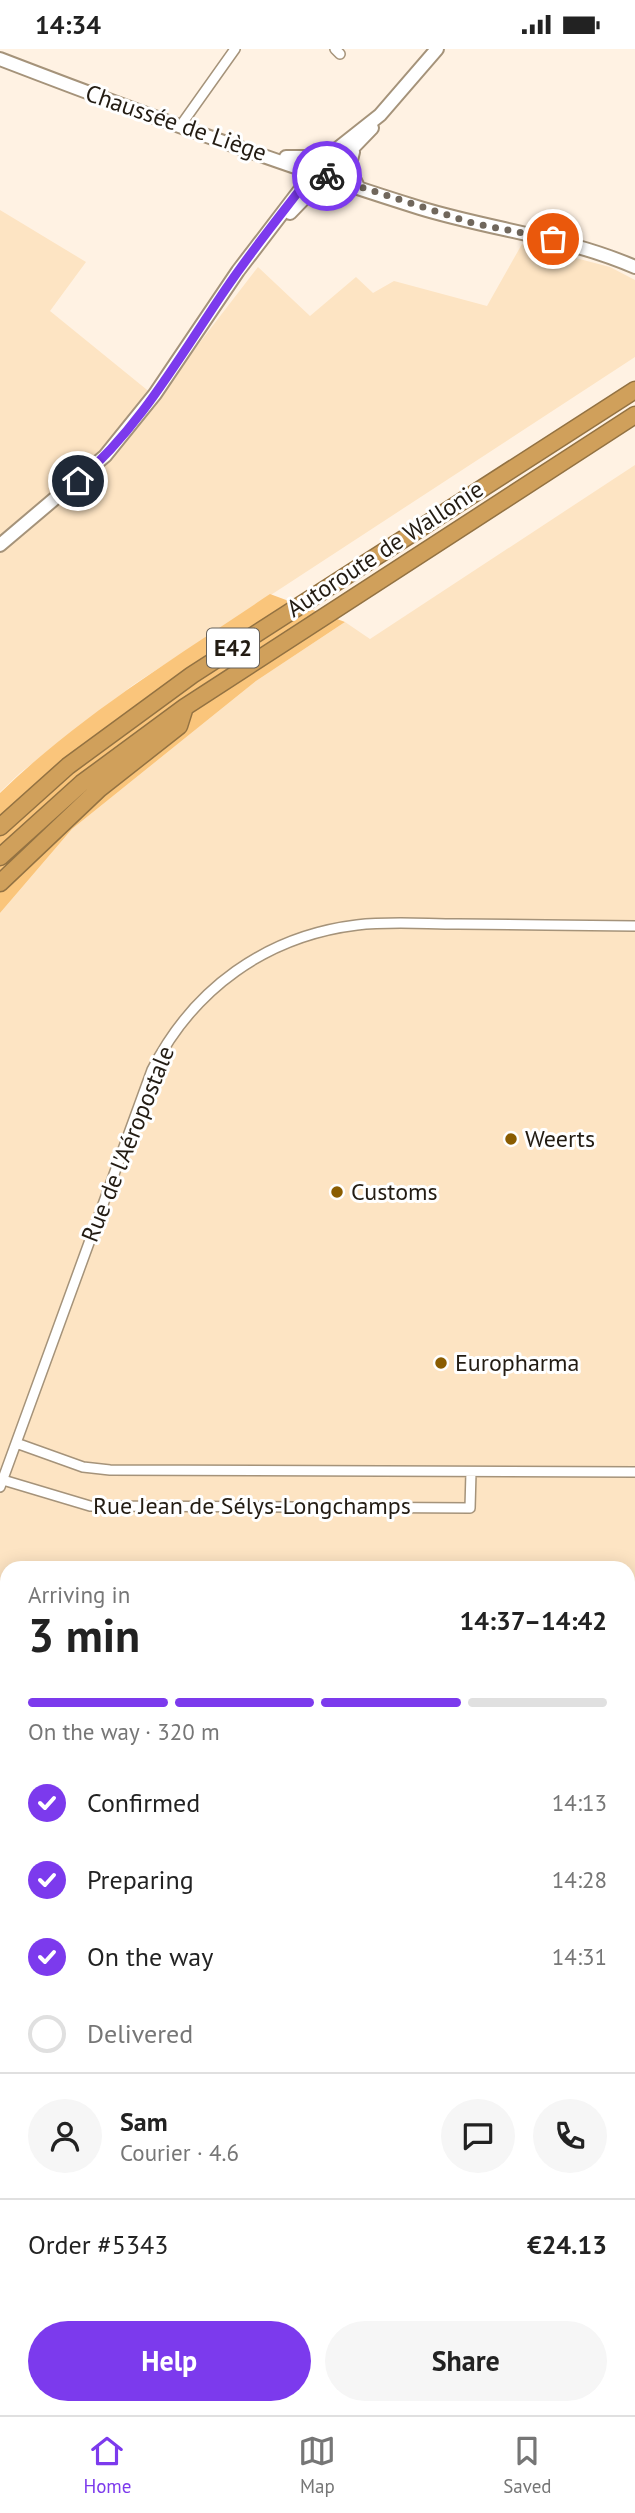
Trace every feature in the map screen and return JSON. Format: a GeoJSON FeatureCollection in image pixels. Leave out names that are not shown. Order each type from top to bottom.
{"type":"FeatureCollection","features":[{"type":"Feature","properties":{"kind":"highway","name":"Autoroute de Wallonie"},"geometry":{"type":"LineString","coordinates":[[0,827],[68,766],[192,675],[635,390]]}},
{"type":"Feature","properties":{"kind":"highway","name":"Autoroute de Wallonie"},"geometry":{"type":"LineString","coordinates":[[0,857],[82,783],[186,707],[635,415]]}},
{"type":"Feature","properties":{"kind":"highway"},"geometry":{"type":"LineString","coordinates":[[0,883],[99,789],[179,726],[186,707]]}},
{"type":"Feature","properties":{"kind":"main road"},"geometry":{"type":"LineString","coordinates":[[262,240],[355,149],[380,115],[437,49]]}},
{"type":"Feature","properties":{"kind":"main road","name":"Chaussée de Liège"},"geometry":{"type":"LineString","coordinates":[[0,59],[358,187],[472,223],[567,242],[635,267]]}},
{"type":"Feature","properties":{"kind":"main road"},"geometry":{"type":"LineString","coordinates":[[0,545],[89,472],[118,440],[155,394],[296,195],[337,149],[380,115]]}},
{"type":"Feature","properties":{"kind":"main road"},"geometry":{"type":"LineString","coordinates":[[272,157],[309,157],[337,149]]}},
{"type":"Feature","properties":{"kind":"main road"},"geometry":{"type":"LineString","coordinates":[[355,149],[349,168],[358,187]]}},
{"type":"Feature","properties":{"kind":"main road"},"geometry":{"type":"LineString","coordinates":[[272,157],[296,178],[296,195]]}},
{"type":"Feature","properties":{"kind":"street"},"geometry":{"type":"LineString","coordinates":[[181,125],[235,49]]}},
{"type":"Feature","properties":{"kind":"street","name":"Rue de l'Aéropostale"},"geometry":{"type":"LineString","coordinates":[[1,1483],[152,1070],[178,1026],[211,990],[263,953],[298,938],[341,927],[390,924],[635,926]]}},
{"type":"Feature","properties":{"kind":"street","name":"Rue Jean de Sélys-Longchamps"},"geometry":{"type":"LineString","coordinates":[[16,1443],[83,1467],[110,1470],[635,1472]]}},
{"type":"Feature","properties":{"kind":"street","name":"Rue Jean de Sélys-Longchamps"},"geometry":{"type":"LineString","coordinates":[[1,1483],[90,1506],[470,1508],[471,1472]]}},
{"type":"Feature","properties":{"kind":"shaded area"},"geometry":{"type":"Polygon","coordinates":[[[0,210],[86,262],[50,311],[157,398],[258,267],[310,316],[356,277],[373,293],[394,281],[487,306],[522,244],[610,267],[635,280],[635,357],[133,685],[20,773],[0,792],[0,210]]]}},
{"type":"Feature","properties":{"kind":"shaded area"},"geometry":{"type":"Polygon","coordinates":[[[635,465],[635,1561],[0,1561],[0,913],[72,829],[256,681],[345,622],[370,639],[635,465]]]}},
{"type":"Feature","properties":{"kind":"shaded area"},"geometry":{"type":"Polygon","coordinates":[[[270,594],[345,622],[256,681],[72,829],[0,913],[0,793],[96,712],[270,594]]]}},
{"type":"Feature","properties":{"kind":"way so far"},"geometry":{"type":"LineString","coordinates":[[327,176],[472,223],[553,239]]}},
{"type":"Feature","properties":{"kind":"place","name":"Weerts"},"geometry":{"type":"Point","coordinates":[511,1139]}},
{"type":"Feature","properties":{"kind":"place","name":"Customs"},"geometry":{"type":"Point","coordinates":[337,1192]}},
{"type":"Feature","properties":{"kind":"place","name":"Europharma"},"geometry":{"type":"Point","coordinates":[441,1363]}},
{"type":"Feature","properties":{"kind":"route"},"geometry":{"type":"LineString","coordinates":[[78,481],[105,456],[155,394],[238,271],[306,182],[315,172],[327,176]]}}]}
